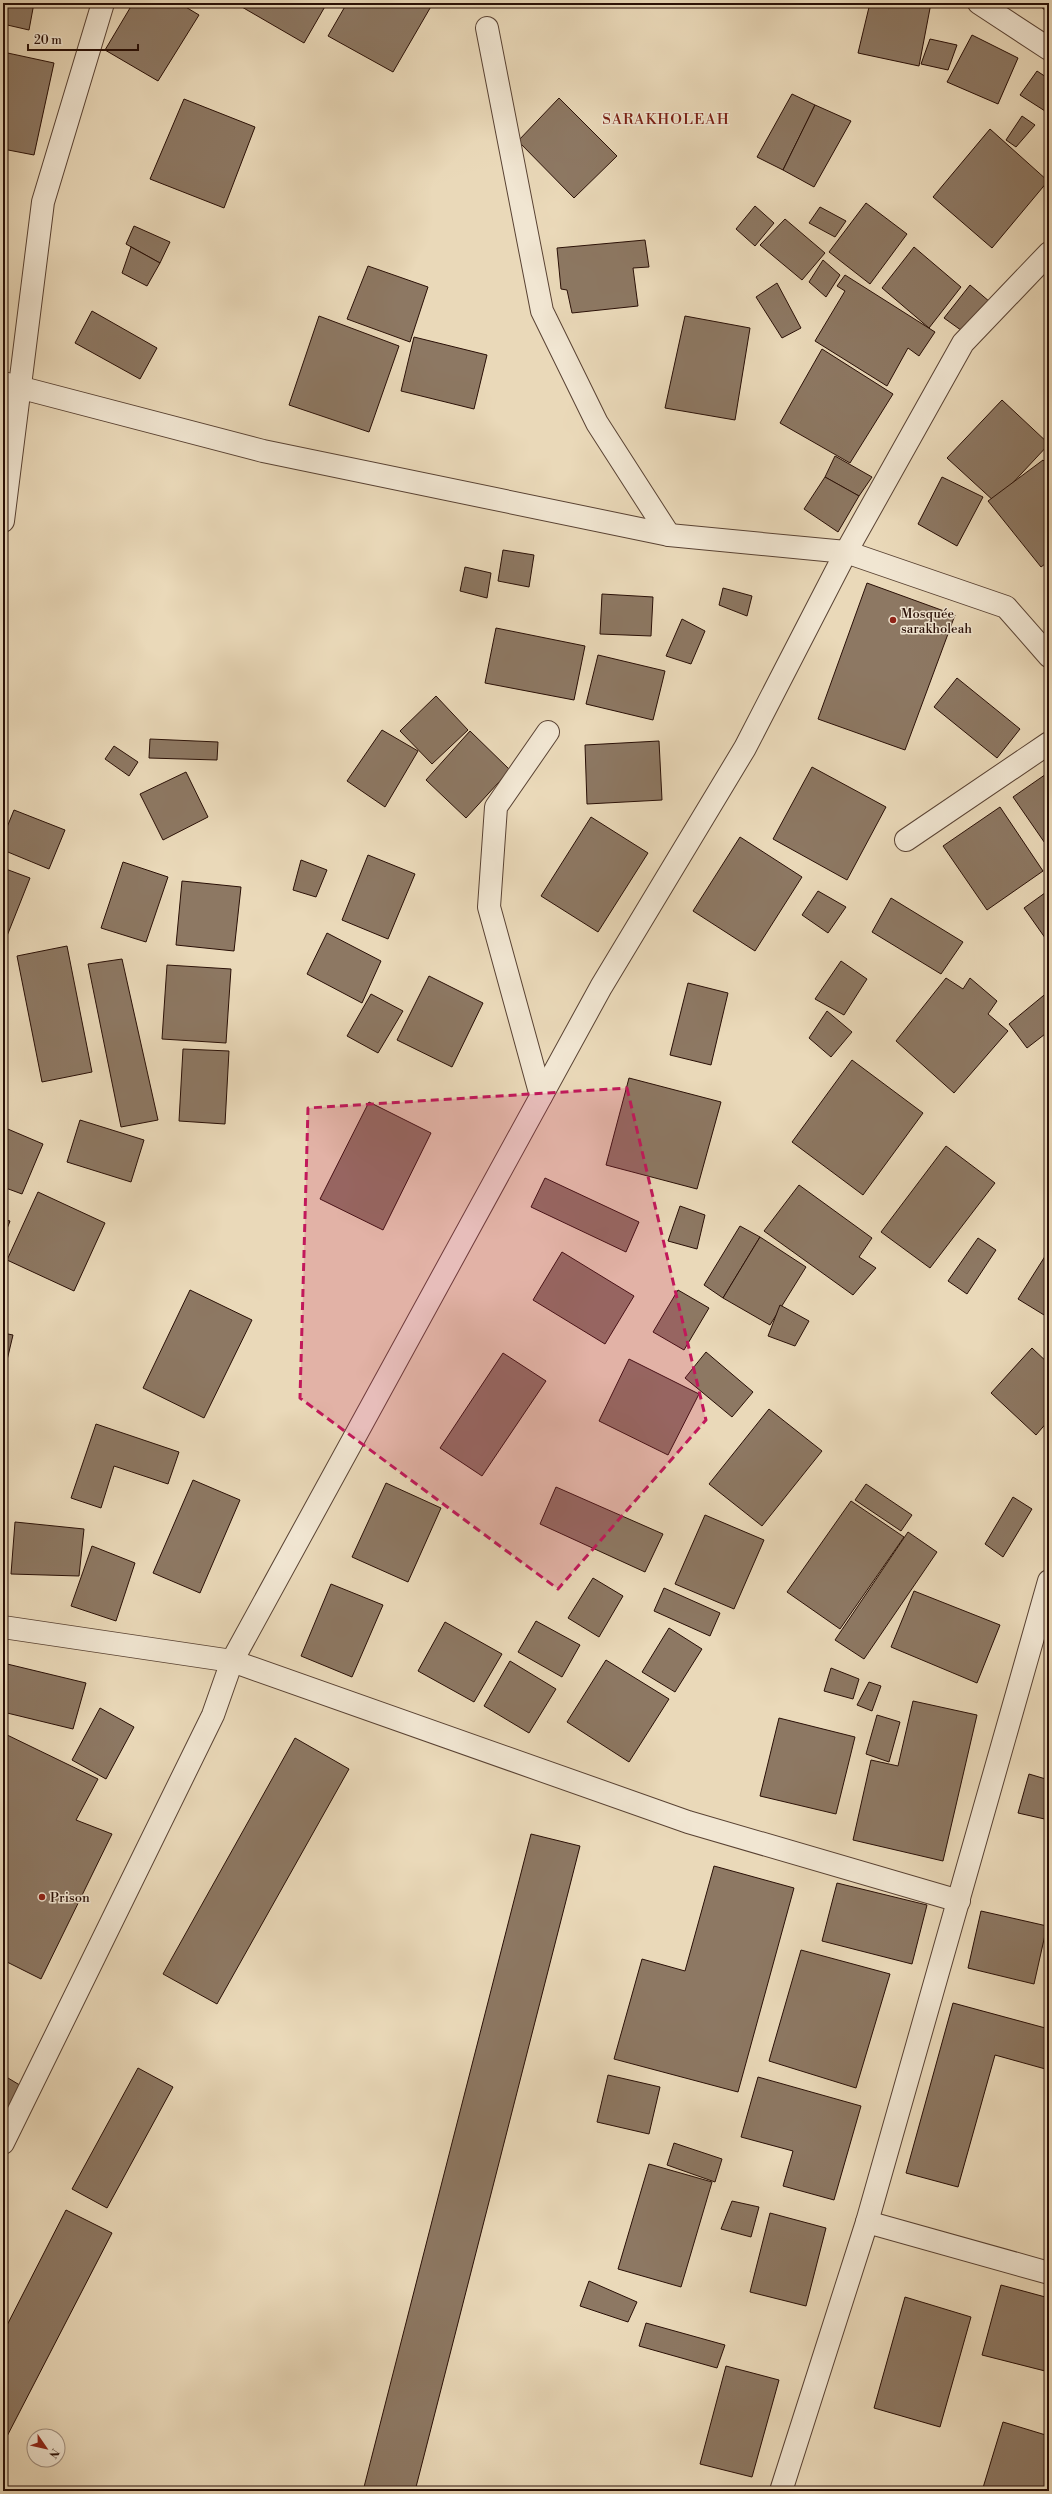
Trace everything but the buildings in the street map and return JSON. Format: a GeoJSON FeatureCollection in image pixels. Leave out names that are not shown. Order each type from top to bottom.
{"type":"FeatureCollection","features":[{"type":"Feature","properties":{"kind":"street"},"geometry":{"type":"LineString","coordinates":[[3,521],[12,385],[43,202],[103,3]]}},
{"type":"Feature","properties":{"kind":"street"},"geometry":{"type":"LineString","coordinates":[[979,3],[1049,49]]}},
{"type":"Feature","properties":{"kind":"street"},"geometry":{"type":"LineString","coordinates":[[487,28],[542,311],[597,423],[669,535]]}},
{"type":"Feature","properties":{"kind":"street"},"geometry":{"type":"LineString","coordinates":[[3,2143],[213,1715],[232,1661],[600,987],[745,748],[846,552],[963,343],[1049,253]]}},
{"type":"Feature","properties":{"kind":"street"},"geometry":{"type":"LineString","coordinates":[[12,385],[263,450],[669,535],[846,552],[1006,607],[1049,656]]}},
{"type":"Feature","properties":{"kind":"street"},"geometry":{"type":"LineString","coordinates":[[541,1096],[489,907],[496,807],[548,732]]}},
{"type":"Feature","properties":{"kind":"street"},"geometry":{"type":"LineString","coordinates":[[906,840],[1049,743]]}},
{"type":"Feature","properties":{"kind":"street"},"geometry":{"type":"LineString","coordinates":[[781,2491],[867,2222],[1049,1581]]}},
{"type":"Feature","properties":{"kind":"street"},"geometry":{"type":"LineString","coordinates":[[3,1627],[232,1661],[688,1822],[959,1901]]}},
{"type":"Feature","properties":{"kind":"street"},"geometry":{"type":"LineString","coordinates":[[867,2222],[1049,2273]]}},
{"type":"Feature","properties":{"kind":"highlighted area"},"geometry":{"type":"Polygon","coordinates":[[[627,1088],[706,1420],[558,1589],[300,1398],[308,1108],[627,1088]]]}},
{"type":"Feature","properties":{"kind":"place","name":"Mosquée sarakholeah"},"geometry":{"type":"Point","coordinates":[893,620]}},
{"type":"Feature","properties":{"kind":"place","name":"Prison"},"geometry":{"type":"Point","coordinates":[42,1897]}},
{"type":"Feature","properties":{"kind":"district","name":"SARAKHOLEAH"},"geometry":{"type":"Point","coordinates":[666,119]}}]}
